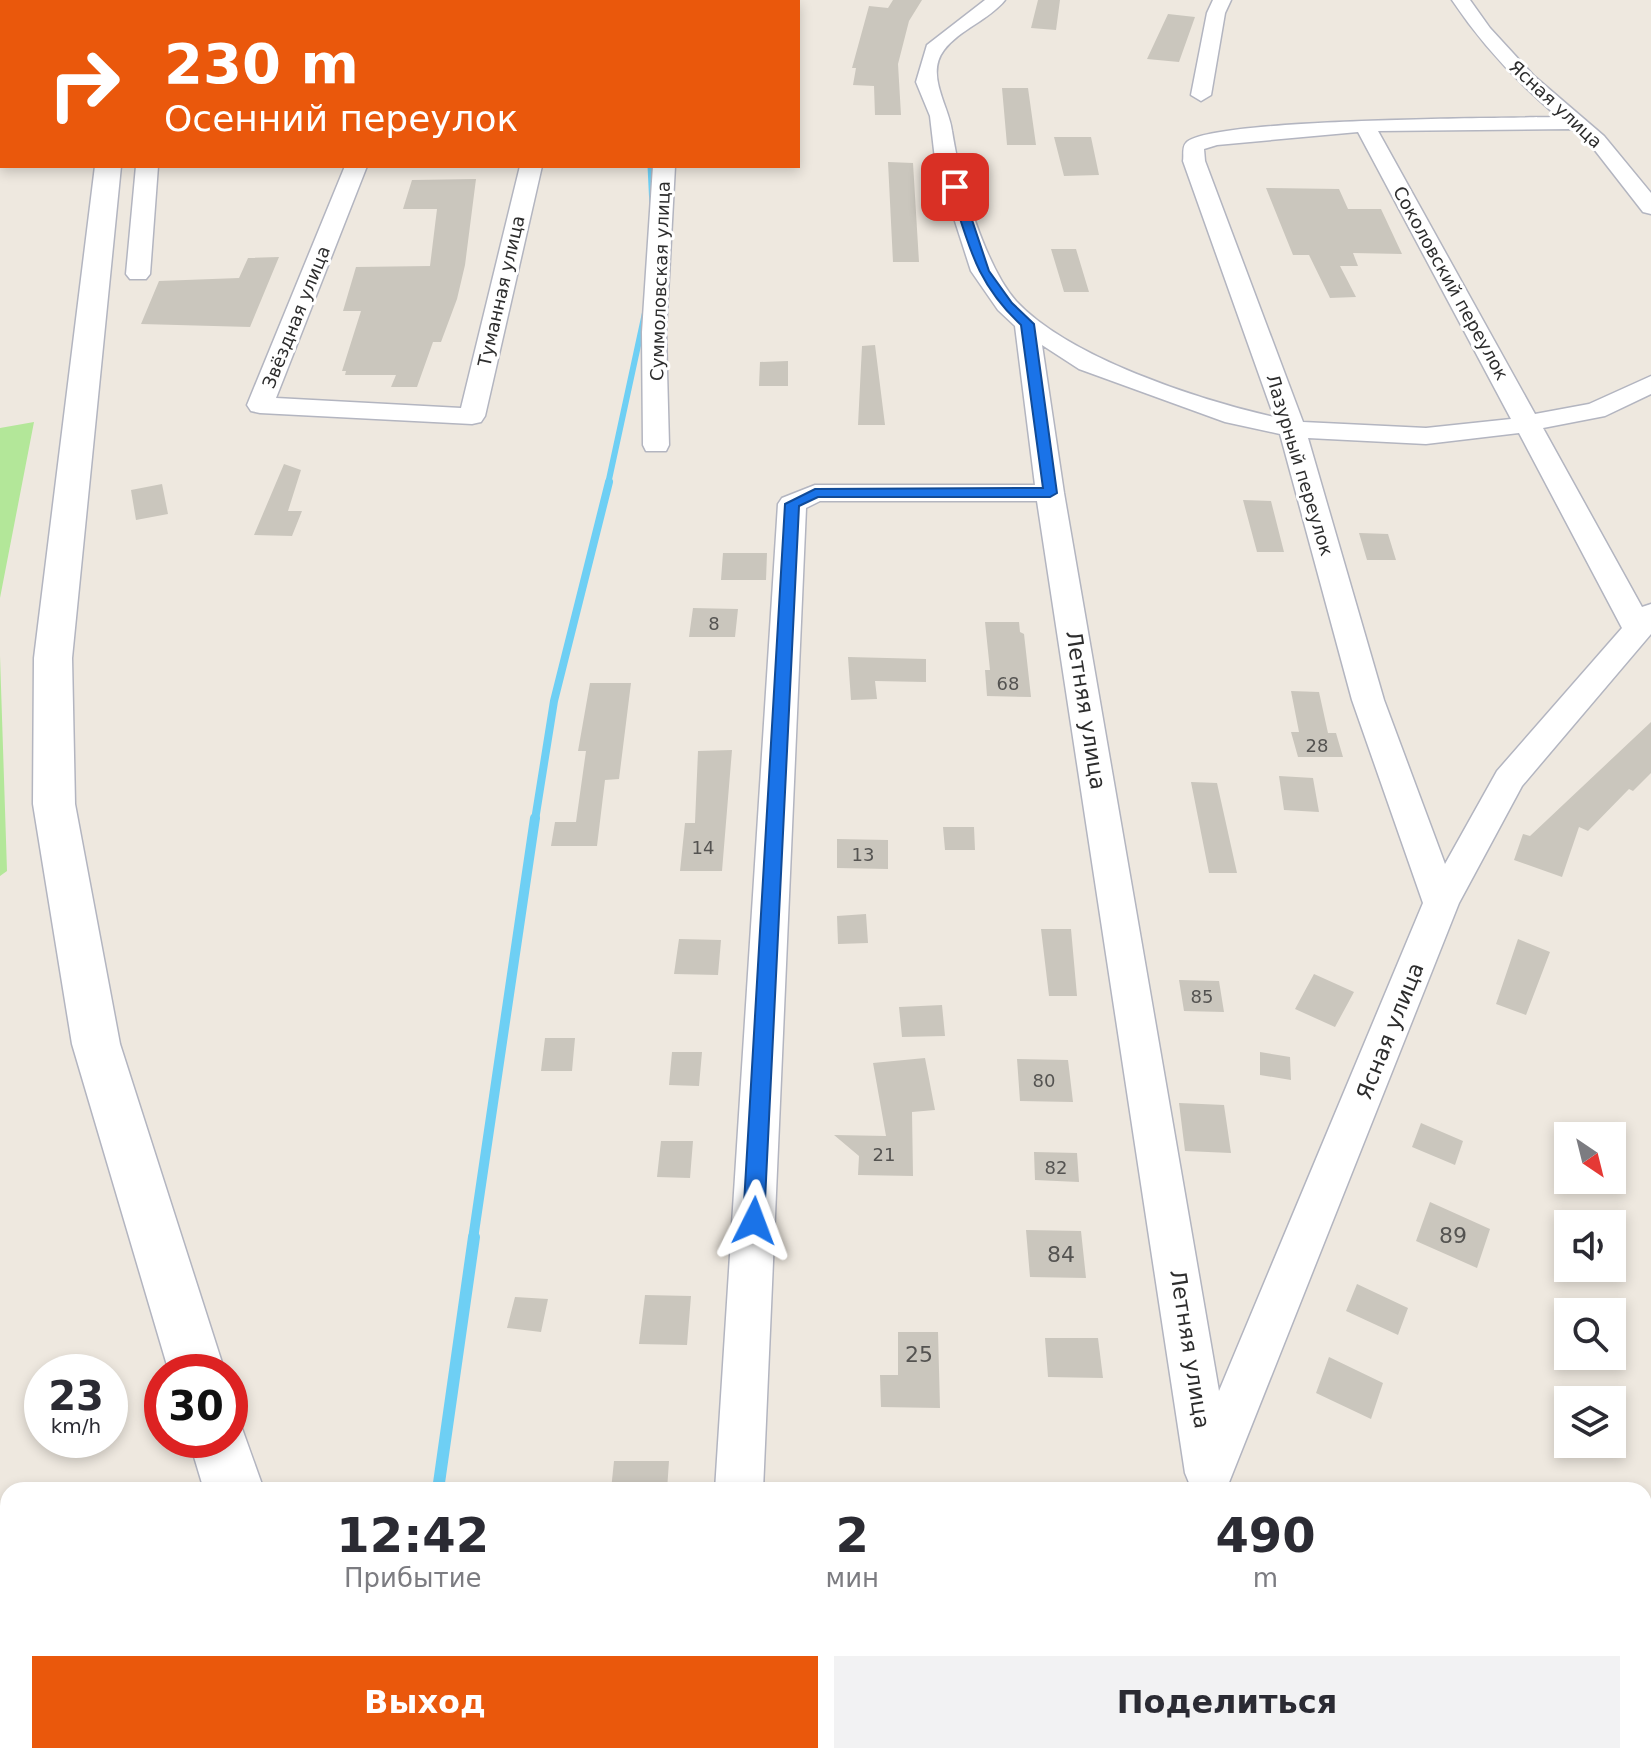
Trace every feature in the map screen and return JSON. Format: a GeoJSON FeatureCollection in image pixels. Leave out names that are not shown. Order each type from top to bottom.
{"type":"FeatureCollection","features":[{"type":"Feature","properties":{"kind":"main road"},"geometry":{"type":"LineString","coordinates":[[108,168],[53,658],[54,804],[96,1044],[191,1354]]}},
{"type":"Feature","properties":{"kind":"main road"},"geometry":{"type":"LineString","coordinates":[[224,1458],[231,1482]]}},
{"type":"Feature","properties":{"kind":"street"},"geometry":{"type":"LineString","coordinates":[[996,0],[934,49],[926,82],[940,116],[946,159],[983,271],[1007,305],[1027,324],[1088,364],[1234,416],[1292,429],[1426,436],[1528,425],[1596,410],[1651,384]]}},
{"type":"Feature","properties":{"kind":"street"},"geometry":{"type":"LineString","coordinates":[[1201,95],[1216,13],[1222,0]]}},
{"type":"Feature","properties":{"kind":"street","name":"Ясная улица"},"geometry":{"type":"LineString","coordinates":[[1461,0],[1483,32],[1527,80],[1597,140],[1651,207]]}},
{"type":"Feature","properties":{"kind":"street"},"geometry":{"type":"LineString","coordinates":[[1365,125],[1577,123]]}},
{"type":"Feature","properties":{"kind":"street","name":"Соколовский переулок"},"geometry":{"type":"LineString","coordinates":[[1365,125],[1528,425],[1644,621]]}},
{"type":"Feature","properties":{"kind":"street","name":"Лазурный переулок"},"geometry":{"type":"LineString","coordinates":[[1365,125],[1214,139],[1194,146],[1194,161],[1292,429],[1368,700],[1441,903]]}},
{"type":"Feature","properties":{"kind":"street"},"geometry":{"type":"LineString","coordinates":[[138,274],[147,168]]}},
{"type":"Feature","properties":{"kind":"street","name":"Звёздная улица"},"geometry":{"type":"LineString","coordinates":[[355,168],[260,405],[472,416]]}},
{"type":"Feature","properties":{"kind":"street","name":"Туманная улица"},"geometry":{"type":"LineString","coordinates":[[472,416],[531,168]]}},
{"type":"Feature","properties":{"kind":"street","name":"Суммоловская улица"},"geometry":{"type":"LineString","coordinates":[[656,445],[654,332],[664,168]]}},
{"type":"Feature","properties":{"kind":"street","name":"Летняя улица"},"geometry":{"type":"LineString","coordinates":[[1027,324],[1050,493],[1205,1480]]}},
{"type":"Feature","properties":{"kind":"street"},"geometry":{"type":"LineString","coordinates":[[739,1482],[792,504],[815,493],[1050,493]]}},
{"type":"Feature","properties":{"kind":"street","name":"Ясная улица"},"geometry":{"type":"LineString","coordinates":[[1205,1480],[1441,903],[1509,779],[1644,621]]}},
{"type":"Feature","properties":{"kind":"green space"},"geometry":{"type":"Polygon","coordinates":[[[34,422],[0,598],[0,428],[34,422]]]}},
{"type":"Feature","properties":{"kind":"green space"},"geometry":{"type":"Polygon","coordinates":[[[0,656],[7,871],[0,876],[0,656]]]}},
{"type":"Feature","properties":{"kind":"building"},"geometry":{"type":"Polygon","coordinates":[[[893,0],[922,0],[909,21],[898,64],[901,115],[875,115],[874,86],[853,85],[856,68],[852,68],[869,6],[888,8],[893,0]]]}},
{"type":"Feature","properties":{"kind":"building"},"geometry":{"type":"Polygon","coordinates":[[[1038,0],[1060,0],[1056,30],[1031,28],[1038,0]]]}},
{"type":"Feature","properties":{"kind":"building"},"geometry":{"type":"Polygon","coordinates":[[[1168,14],[1195,17],[1179,62],[1147,59],[1168,14]]]}},
{"type":"Feature","properties":{"kind":"building"},"geometry":{"type":"Polygon","coordinates":[[[1002,88],[1028,88],[1036,145],[1007,145],[1002,88]]]}},
{"type":"Feature","properties":{"kind":"building"},"geometry":{"type":"Polygon","coordinates":[[[1054,137],[1091,137],[1099,175],[1064,176],[1054,137]]]}},
{"type":"Feature","properties":{"kind":"building"},"geometry":{"type":"Polygon","coordinates":[[[888,162],[913,163],[919,262],[893,262],[888,162]]]}},
{"type":"Feature","properties":{"kind":"building"},"geometry":{"type":"Polygon","coordinates":[[[476,179],[465,265],[457,299],[441,342],[433,342],[417,387],[391,387],[396,375],[345,375],[346,371],[342,371],[361,311],[343,311],[356,267],[430,266],[437,209],[403,209],[412,180],[476,179]]]}},
{"type":"Feature","properties":{"kind":"building"},"geometry":{"type":"Polygon","coordinates":[[[1266,188],[1339,189],[1348,209],[1381,209],[1402,254],[1353,253],[1358,266],[1340,266],[1356,297],[1330,298],[1309,255],[1293,255],[1266,188]]]}},
{"type":"Feature","properties":{"kind":"building"},"geometry":{"type":"Polygon","coordinates":[[[1051,249],[1076,249],[1089,292],[1064,292],[1051,249]]]}},
{"type":"Feature","properties":{"kind":"building"},"geometry":{"type":"Polygon","coordinates":[[[279,257],[250,327],[141,324],[159,281],[239,278],[248,258],[279,257]]]}},
{"type":"Feature","properties":{"kind":"building"},"geometry":{"type":"Polygon","coordinates":[[[875,345],[885,425],[858,425],[862,346],[875,345]]]}},
{"type":"Feature","properties":{"kind":"building"},"geometry":{"type":"Polygon","coordinates":[[[788,361],[788,386],[759,386],[760,362],[788,361]]]}},
{"type":"Feature","properties":{"kind":"building"},"geometry":{"type":"Polygon","coordinates":[[[284,464],[301,470],[288,511],[302,511],[292,536],[254,535],[284,464]]]}},
{"type":"Feature","properties":{"kind":"building"},"geometry":{"type":"Polygon","coordinates":[[[162,484],[168,514],[136,520],[131,490],[162,484]]]}},
{"type":"Feature","properties":{"kind":"building"},"geometry":{"type":"Polygon","coordinates":[[[1243,500],[1271,501],[1284,552],[1257,552],[1243,500]]]}},
{"type":"Feature","properties":{"kind":"building"},"geometry":{"type":"Polygon","coordinates":[[[1359,533],[1388,534],[1396,560],[1367,560],[1359,533]]]}},
{"type":"Feature","properties":{"kind":"building"},"geometry":{"type":"Polygon","coordinates":[[[723,553],[767,553],[766,580],[721,580],[723,553]]]}},
{"type":"Feature","properties":{"kind":"building"},"geometry":{"type":"Polygon","coordinates":[[[693,608],[738,609],[735,637],[689,637],[693,608]]]}},
{"type":"Feature","properties":{"kind":"building"},"geometry":{"type":"Polygon","coordinates":[[[985,622],[1019,622],[1020,632],[1024,634],[1031,697],[987,696],[985,670],[990,670],[985,622]]]}},
{"type":"Feature","properties":{"kind":"building"},"geometry":{"type":"Polygon","coordinates":[[[848,657],[926,659],[926,682],[875,681],[877,699],[851,700],[848,657]]]}},
{"type":"Feature","properties":{"kind":"building"},"geometry":{"type":"Polygon","coordinates":[[[590,683],[631,683],[619,779],[605,780],[597,846],[551,846],[555,822],[576,822],[586,751],[578,751],[590,683]]]}},
{"type":"Feature","properties":{"kind":"building"},"geometry":{"type":"Polygon","coordinates":[[[1291,691],[1319,692],[1328,733],[1336,733],[1343,757],[1298,757],[1291,732],[1299,732],[1291,691]]]}},
{"type":"Feature","properties":{"kind":"building"},"geometry":{"type":"Polygon","coordinates":[[[1651,722],[1651,773],[1633,791],[1629,789],[1588,831],[1579,827],[1562,877],[1514,860],[1523,834],[1530,836],[1651,722]]]}},
{"type":"Feature","properties":{"kind":"building"},"geometry":{"type":"Polygon","coordinates":[[[732,750],[722,871],[680,871],[685,823],[695,823],[698,751],[732,750]]]}},
{"type":"Feature","properties":{"kind":"building"},"geometry":{"type":"Polygon","coordinates":[[[1279,776],[1313,778],[1319,812],[1284,810],[1279,776]]]}},
{"type":"Feature","properties":{"kind":"building"},"geometry":{"type":"Polygon","coordinates":[[[1191,782],[1217,783],[1237,873],[1209,873],[1191,782]]]}},
{"type":"Feature","properties":{"kind":"building"},"geometry":{"type":"Polygon","coordinates":[[[943,827],[974,827],[975,850],[945,850],[943,827]]]}},
{"type":"Feature","properties":{"kind":"building"},"geometry":{"type":"Polygon","coordinates":[[[837,839],[888,840],[888,869],[837,868],[837,839]]]}},
{"type":"Feature","properties":{"kind":"building"},"geometry":{"type":"Polygon","coordinates":[[[866,914],[868,943],[838,944],[837,916],[866,914]]]}},
{"type":"Feature","properties":{"kind":"building"},"geometry":{"type":"Polygon","coordinates":[[[1041,929],[1071,929],[1077,996],[1049,996],[1041,929]]]}},
{"type":"Feature","properties":{"kind":"building"},"geometry":{"type":"Polygon","coordinates":[[[679,939],[721,940],[718,975],[674,974],[679,939]]]}},
{"type":"Feature","properties":{"kind":"building"},"geometry":{"type":"Polygon","coordinates":[[[1518,939],[1550,952],[1526,1015],[1496,1004],[1518,939]]]}},
{"type":"Feature","properties":{"kind":"building"},"geometry":{"type":"Polygon","coordinates":[[[1314,974],[1354,992],[1335,1027],[1295,1009],[1314,974]]]}},
{"type":"Feature","properties":{"kind":"building"},"geometry":{"type":"Polygon","coordinates":[[[1179,980],[1219,981],[1224,1012],[1184,1011],[1179,980]]]}},
{"type":"Feature","properties":{"kind":"building"},"geometry":{"type":"Polygon","coordinates":[[[942,1005],[945,1036],[902,1037],[899,1007],[942,1005]]]}},
{"type":"Feature","properties":{"kind":"building"},"geometry":{"type":"Polygon","coordinates":[[[545,1038],[575,1038],[572,1071],[541,1071],[545,1038]]]}},
{"type":"Feature","properties":{"kind":"building"},"geometry":{"type":"Polygon","coordinates":[[[672,1052],[702,1052],[699,1086],[669,1085],[672,1052]]]}},
{"type":"Feature","properties":{"kind":"building"},"geometry":{"type":"Polygon","coordinates":[[[1260,1052],[1290,1057],[1291,1080],[1260,1075],[1260,1052]]]}},
{"type":"Feature","properties":{"kind":"building"},"geometry":{"type":"Polygon","coordinates":[[[925,1058],[935,1110],[912,1112],[913,1176],[858,1175],[859,1156],[834,1135],[886,1136],[873,1063],[925,1058]]]}},
{"type":"Feature","properties":{"kind":"building"},"geometry":{"type":"Polygon","coordinates":[[[1017,1059],[1068,1060],[1073,1102],[1020,1101],[1017,1059]]]}},
{"type":"Feature","properties":{"kind":"building"},"geometry":{"type":"Polygon","coordinates":[[[1179,1103],[1224,1105],[1231,1153],[1185,1151],[1179,1103]]]}},
{"type":"Feature","properties":{"kind":"building"},"geometry":{"type":"Polygon","coordinates":[[[1421,1123],[1463,1141],[1455,1165],[1412,1147],[1421,1123]]]}},
{"type":"Feature","properties":{"kind":"building"},"geometry":{"type":"Polygon","coordinates":[[[661,1141],[693,1141],[690,1178],[657,1177],[661,1141]]]}},
{"type":"Feature","properties":{"kind":"building"},"geometry":{"type":"Polygon","coordinates":[[[1034,1152],[1077,1153],[1079,1182],[1035,1180],[1034,1152]]]}},
{"type":"Feature","properties":{"kind":"building"},"geometry":{"type":"Polygon","coordinates":[[[1430,1202],[1490,1229],[1477,1268],[1416,1241],[1430,1202]]]}},
{"type":"Feature","properties":{"kind":"building"},"geometry":{"type":"Polygon","coordinates":[[[1026,1230],[1081,1231],[1086,1278],[1030,1277],[1026,1230]]]}},
{"type":"Feature","properties":{"kind":"building"},"geometry":{"type":"Polygon","coordinates":[[[1357,1284],[1408,1308],[1398,1335],[1346,1311],[1357,1284]]]}},
{"type":"Feature","properties":{"kind":"building"},"geometry":{"type":"Polygon","coordinates":[[[645,1295],[691,1296],[687,1345],[639,1344],[645,1295]]]}},
{"type":"Feature","properties":{"kind":"building"},"geometry":{"type":"Polygon","coordinates":[[[515,1297],[548,1299],[541,1332],[507,1328],[515,1297]]]}},
{"type":"Feature","properties":{"kind":"building"},"geometry":{"type":"Polygon","coordinates":[[[898,1332],[938,1332],[940,1408],[881,1407],[880,1375],[898,1375],[898,1332]]]}},
{"type":"Feature","properties":{"kind":"building"},"geometry":{"type":"Polygon","coordinates":[[[1045,1338],[1098,1338],[1103,1378],[1048,1377],[1045,1338]]]}},
{"type":"Feature","properties":{"kind":"building"},"geometry":{"type":"Polygon","coordinates":[[[1329,1357],[1383,1383],[1371,1419],[1316,1393],[1329,1357]]]}},
{"type":"Feature","properties":{"kind":"building"},"geometry":{"type":"Polygon","coordinates":[[[614,1461],[669,1461],[668,1482],[612,1482],[614,1461]]]}},
{"type":"Feature","properties":{"kind":"waterway"},"geometry":{"type":"LineString","coordinates":[[650,168],[652,207]]}},
{"type":"Feature","properties":{"kind":"waterway"},"geometry":{"type":"LineString","coordinates":[[608,484],[645,313]]}},
{"type":"Feature","properties":{"kind":"waterway"},"geometry":{"type":"LineString","coordinates":[[535,820],[554,701],[609,482]]}},
{"type":"Feature","properties":{"kind":"waterway"},"geometry":{"type":"LineString","coordinates":[[473,1239],[535,818]]}},
{"type":"Feature","properties":{"kind":"waterway"},"geometry":{"type":"LineString","coordinates":[[439,1482],[474,1237]]}},
{"type":"Feature","properties":{"kind":"route"},"geometry":{"type":"LineString","coordinates":[[754,1221],[792,504],[815,493],[1050,493],[1027,324],[1007,305],[983,271],[955,187]]}}]}
